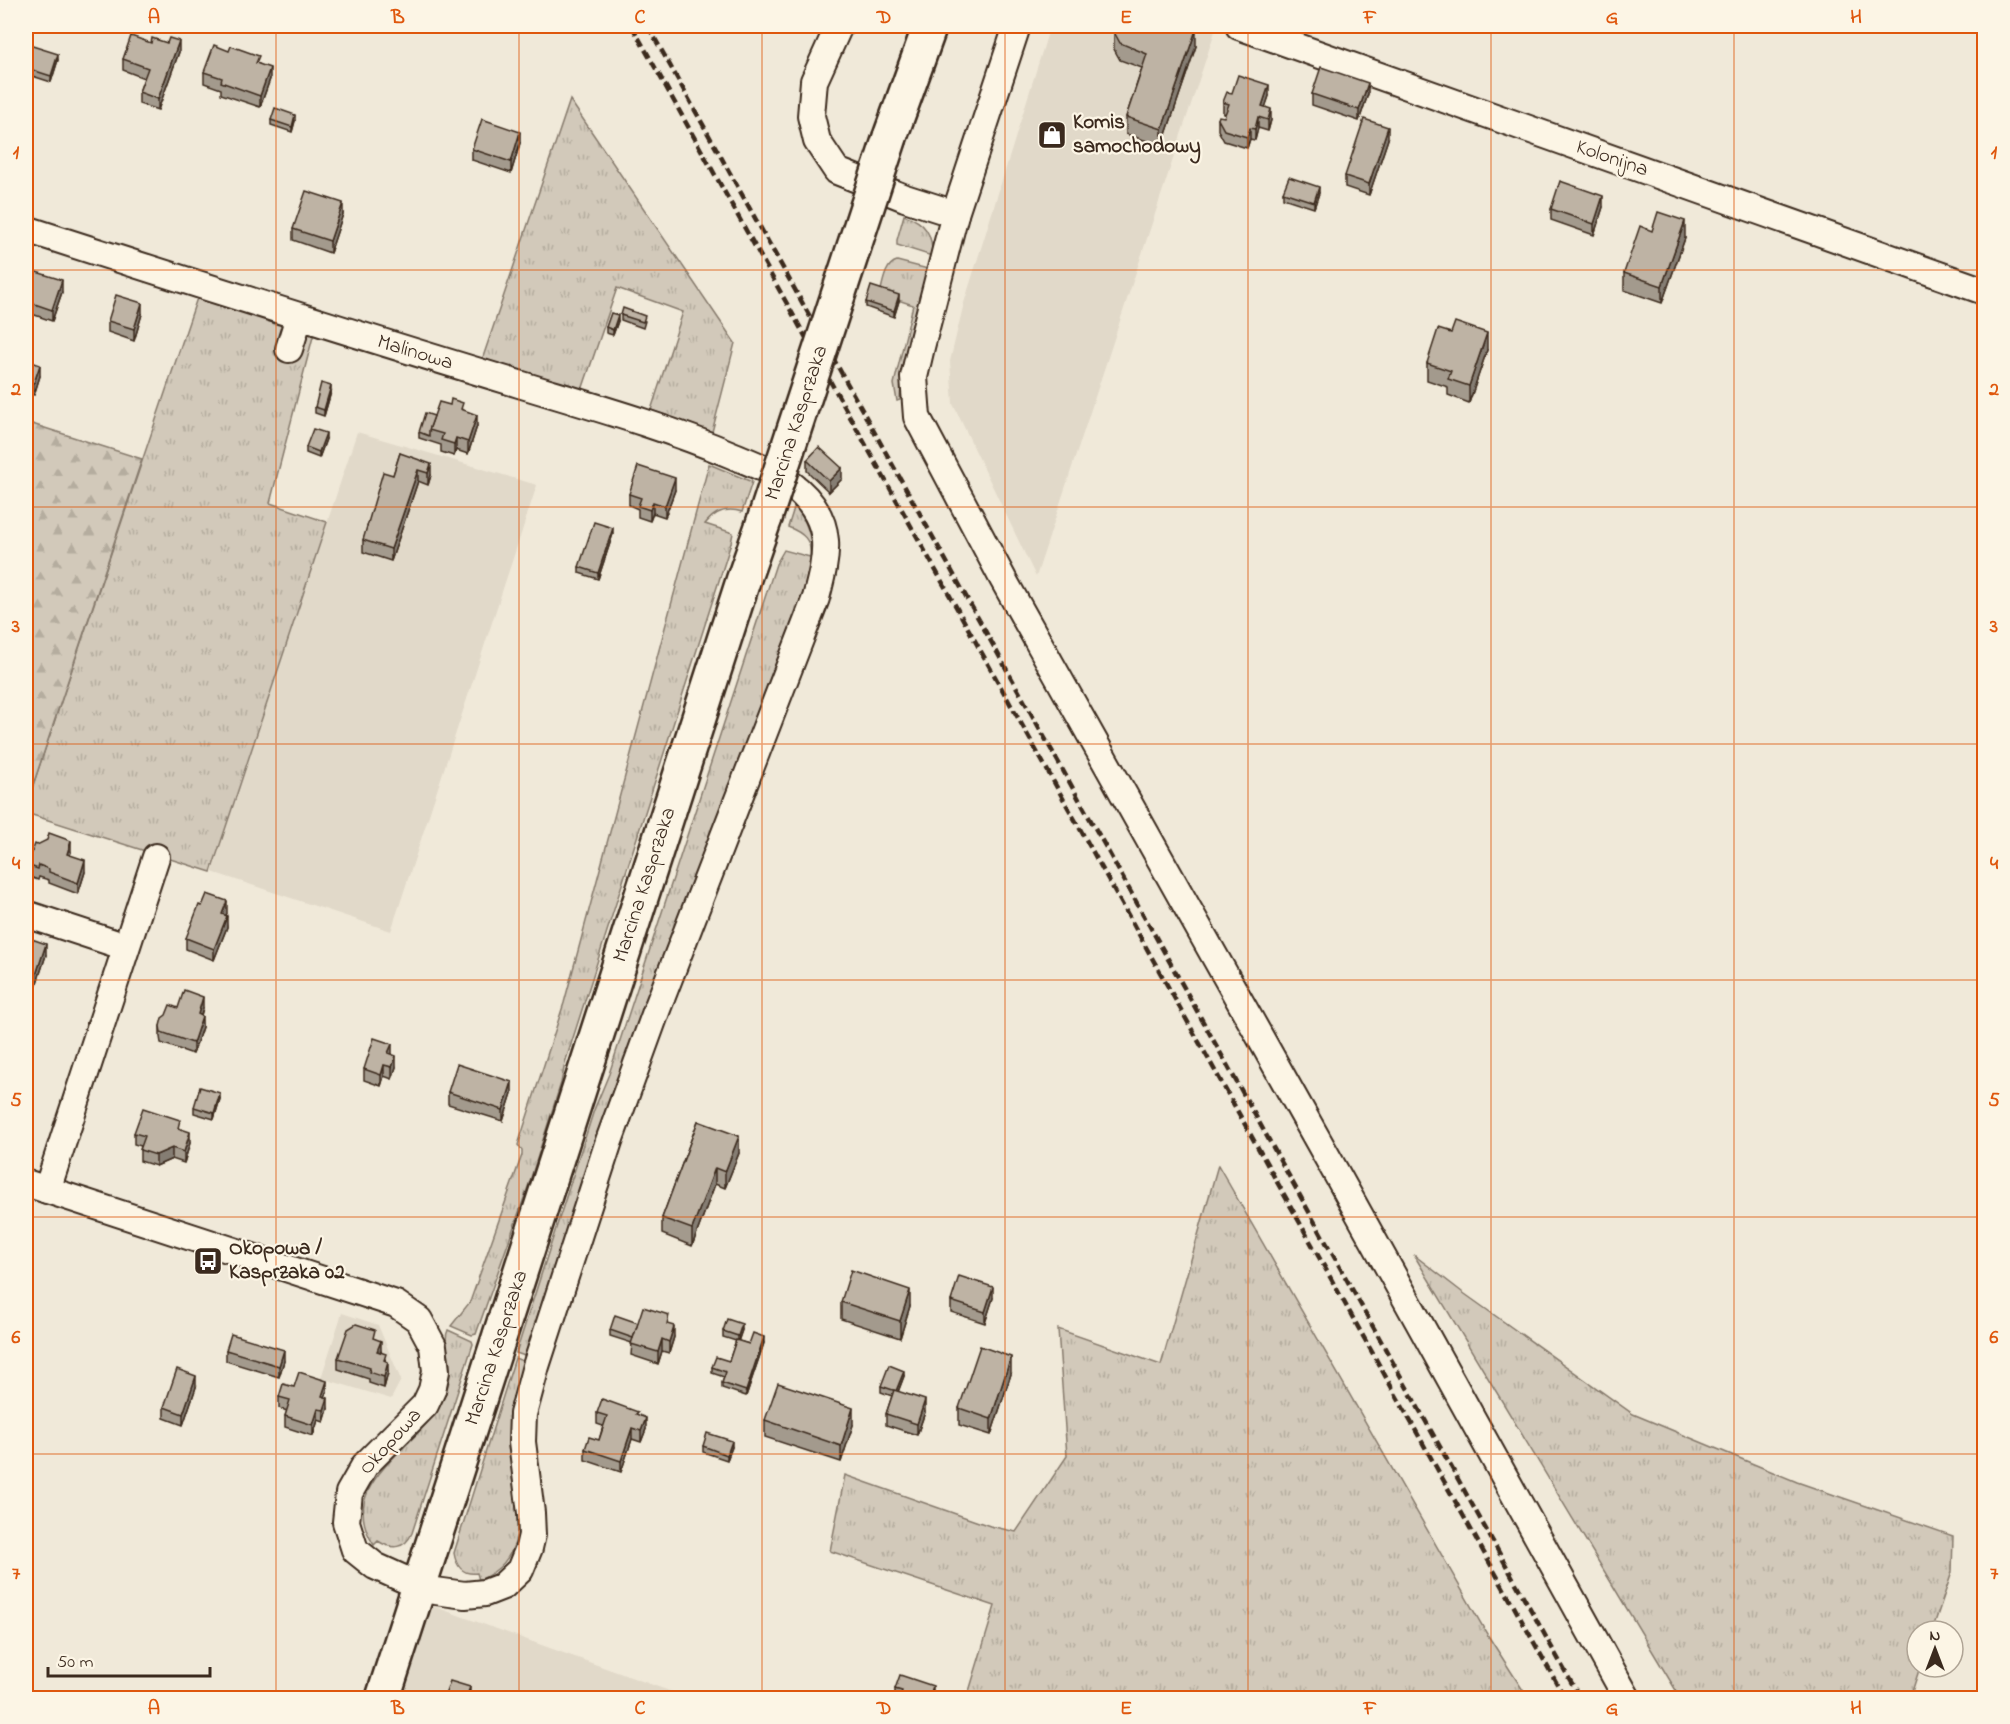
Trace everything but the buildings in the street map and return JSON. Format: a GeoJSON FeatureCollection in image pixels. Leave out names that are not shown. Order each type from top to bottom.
{"type":"FeatureCollection","features":[{"type":"Feature","properties":{"kind":"main road","name":"Marcina Kasprzaka"},"geometry":{"type":"LineString","coordinates":[[383,1698],[739,593],[890,137],[930,26]]}},
{"type":"Feature","properties":{"kind":"street"},"geometry":{"type":"LineString","coordinates":[[839,26],[814,81],[811,116],[817,141],[837,171],[905,198],[955,214]]}},
{"type":"Feature","properties":{"kind":"street"},"geometry":{"type":"LineString","coordinates":[[1017,26],[955,214],[914,377],[917,417],[1004,579],[1627,1698]]}},
{"type":"Feature","properties":{"kind":"street","name":"Kolonijna"},"geometry":{"type":"LineString","coordinates":[[1239,26],[1984,291]]}},
{"type":"Feature","properties":{"kind":"street","name":"Malinowa"},"geometry":{"type":"LineString","coordinates":[[26,229],[299,317],[677,433],[776,473],[798,490]]}},
{"type":"Feature","properties":{"kind":"street"},"geometry":{"type":"LineString","coordinates":[[290,349],[299,317]]}},
{"type":"Feature","properties":{"kind":"street","name":"Marcina Kasprzaka"},"geometry":{"type":"LineString","coordinates":[[420,1586],[428,1590],[458,1594],[485,1593],[502,1586],[520,1570],[529,1548],[532,1535],[522,1442],[523,1414],[536,1366],[612,1132],[661,998],[816,598],[827,546],[824,529],[813,508],[798,490]]}},
{"type":"Feature","properties":{"kind":"street"},"geometry":{"type":"LineString","coordinates":[[36,1187],[126,947],[156,857]]}},
{"type":"Feature","properties":{"kind":"street"},"geometry":{"type":"LineString","coordinates":[[26,915],[126,947]]}},
{"type":"Feature","properties":{"kind":"street","name":"Okopowa"},"geometry":{"type":"LineString","coordinates":[[36,1187],[396,1304],[419,1320],[433,1346],[436,1371],[432,1390],[425,1405],[365,1465],[349,1493],[346,1522],[355,1550],[375,1566],[420,1586]]}},
{"type":"Feature","properties":{"kind":"shaded area"},"geometry":{"type":"Polygon","coordinates":[[[1050,26],[1200,26],[1215,31],[1036,577],[953,404],[950,361],[964,303],[1050,26]]]}},
{"type":"Feature","properties":{"kind":"shaded area"},"geometry":{"type":"Polygon","coordinates":[[[357,432],[537,485],[391,931],[212,872],[357,432]]]}},
{"type":"Feature","properties":{"kind":"shaded area"},"geometry":{"type":"Polygon","coordinates":[[[342,1313],[378,1325],[401,1380],[391,1399],[321,1378],[342,1313]]]}},
{"type":"Feature","properties":{"kind":"shaded area"},"geometry":{"type":"Polygon","coordinates":[[[416,1600],[689,1698],[383,1698],[416,1600]]]}},
{"type":"Feature","properties":{"kind":"green space"},"geometry":{"type":"Polygon","coordinates":[[[570,100],[735,343],[712,432],[651,410],[683,312],[617,288],[582,390],[482,360],[570,100]]]}},
{"type":"Feature","properties":{"kind":"green space"},"geometry":{"type":"Polygon","coordinates":[[[904,215],[917,221],[926,230],[931,241],[932,256],[897,245],[904,215]]]}},
{"type":"Feature","properties":{"kind":"green space"},"geometry":{"type":"Polygon","coordinates":[[[897,261],[928,269],[902,368],[900,400],[897,401],[894,384],[913,305],[880,294],[887,270],[897,261]]]}},
{"type":"Feature","properties":{"kind":"green space"},"geometry":{"type":"Polygon","coordinates":[[[199,292],[315,329],[270,503],[327,522],[211,872],[26,813],[26,806],[199,292]]]}},
{"type":"Feature","properties":{"kind":"green space"},"geometry":{"type":"Polygon","coordinates":[[[26,422],[142,459],[26,806],[26,422]]]}},
{"type":"Feature","properties":{"kind":"green space"},"geometry":{"type":"Polygon","coordinates":[[[709,464],[752,482],[742,512],[722,511],[705,524],[733,533],[731,543],[565,1063],[561,1083],[529,1184],[476,1334],[472,1335],[451,1326],[470,1302],[522,1155],[522,1150],[518,1145],[564,1003],[709,464]]]}},
{"type":"Feature","properties":{"kind":"green space"},"geometry":{"type":"Polygon","coordinates":[[[795,505],[805,523],[810,540],[811,577],[528,1357],[516,1353],[594,1110],[609,1074],[776,564],[784,550],[810,557],[808,542],[798,532],[788,527],[795,505]]]}},
{"type":"Feature","properties":{"kind":"green space"},"geometry":{"type":"Polygon","coordinates":[[[1218,1165],[1487,1634],[1528,1698],[967,1698],[995,1606],[830,1551],[845,1475],[990,1526],[1016,1532],[1067,1456],[1058,1329],[1161,1365],[1218,1165]]]}},
{"type":"Feature","properties":{"kind":"green space"},"geometry":{"type":"Polygon","coordinates":[[[1414,1255],[1633,1414],[1797,1482],[1953,1536],[1952,1572],[1936,1619],[1905,1619],[1905,1679],[1916,1679],[1910,1698],[1678,1698],[1680,1697],[1414,1255]]]}},
{"type":"Feature","properties":{"kind":"green space"},"geometry":{"type":"Polygon","coordinates":[[[448,1330],[472,1341],[473,1344],[412,1533],[402,1545],[393,1547],[378,1541],[374,1545],[364,1522],[364,1502],[372,1483],[385,1466],[418,1433],[444,1397],[450,1374],[446,1338],[448,1330]]]}},
{"type":"Feature","properties":{"kind":"green space"},"geometry":{"type":"Polygon","coordinates":[[[515,1358],[525,1362],[517,1536],[504,1563],[479,1580],[477,1573],[468,1573],[461,1569],[454,1553],[515,1358]]]}},
{"type":"Feature","properties":{"kind":"railway"},"geometry":{"type":"LineString","coordinates":[[632,26],[1565,1698]]}},
{"type":"Feature","properties":{"kind":"railway"},"geometry":{"type":"LineString","coordinates":[[648,26],[1580,1698]]}},
{"type":"Feature","properties":{"kind":"place","name":"Komis samochodowy"},"geometry":{"type":"Point","coordinates":[1052,135]}},
{"type":"Feature","properties":{"kind":"place","name":"Okopowa / Kasprzaka 02"},"geometry":{"type":"Point","coordinates":[208,1261]}}]}
